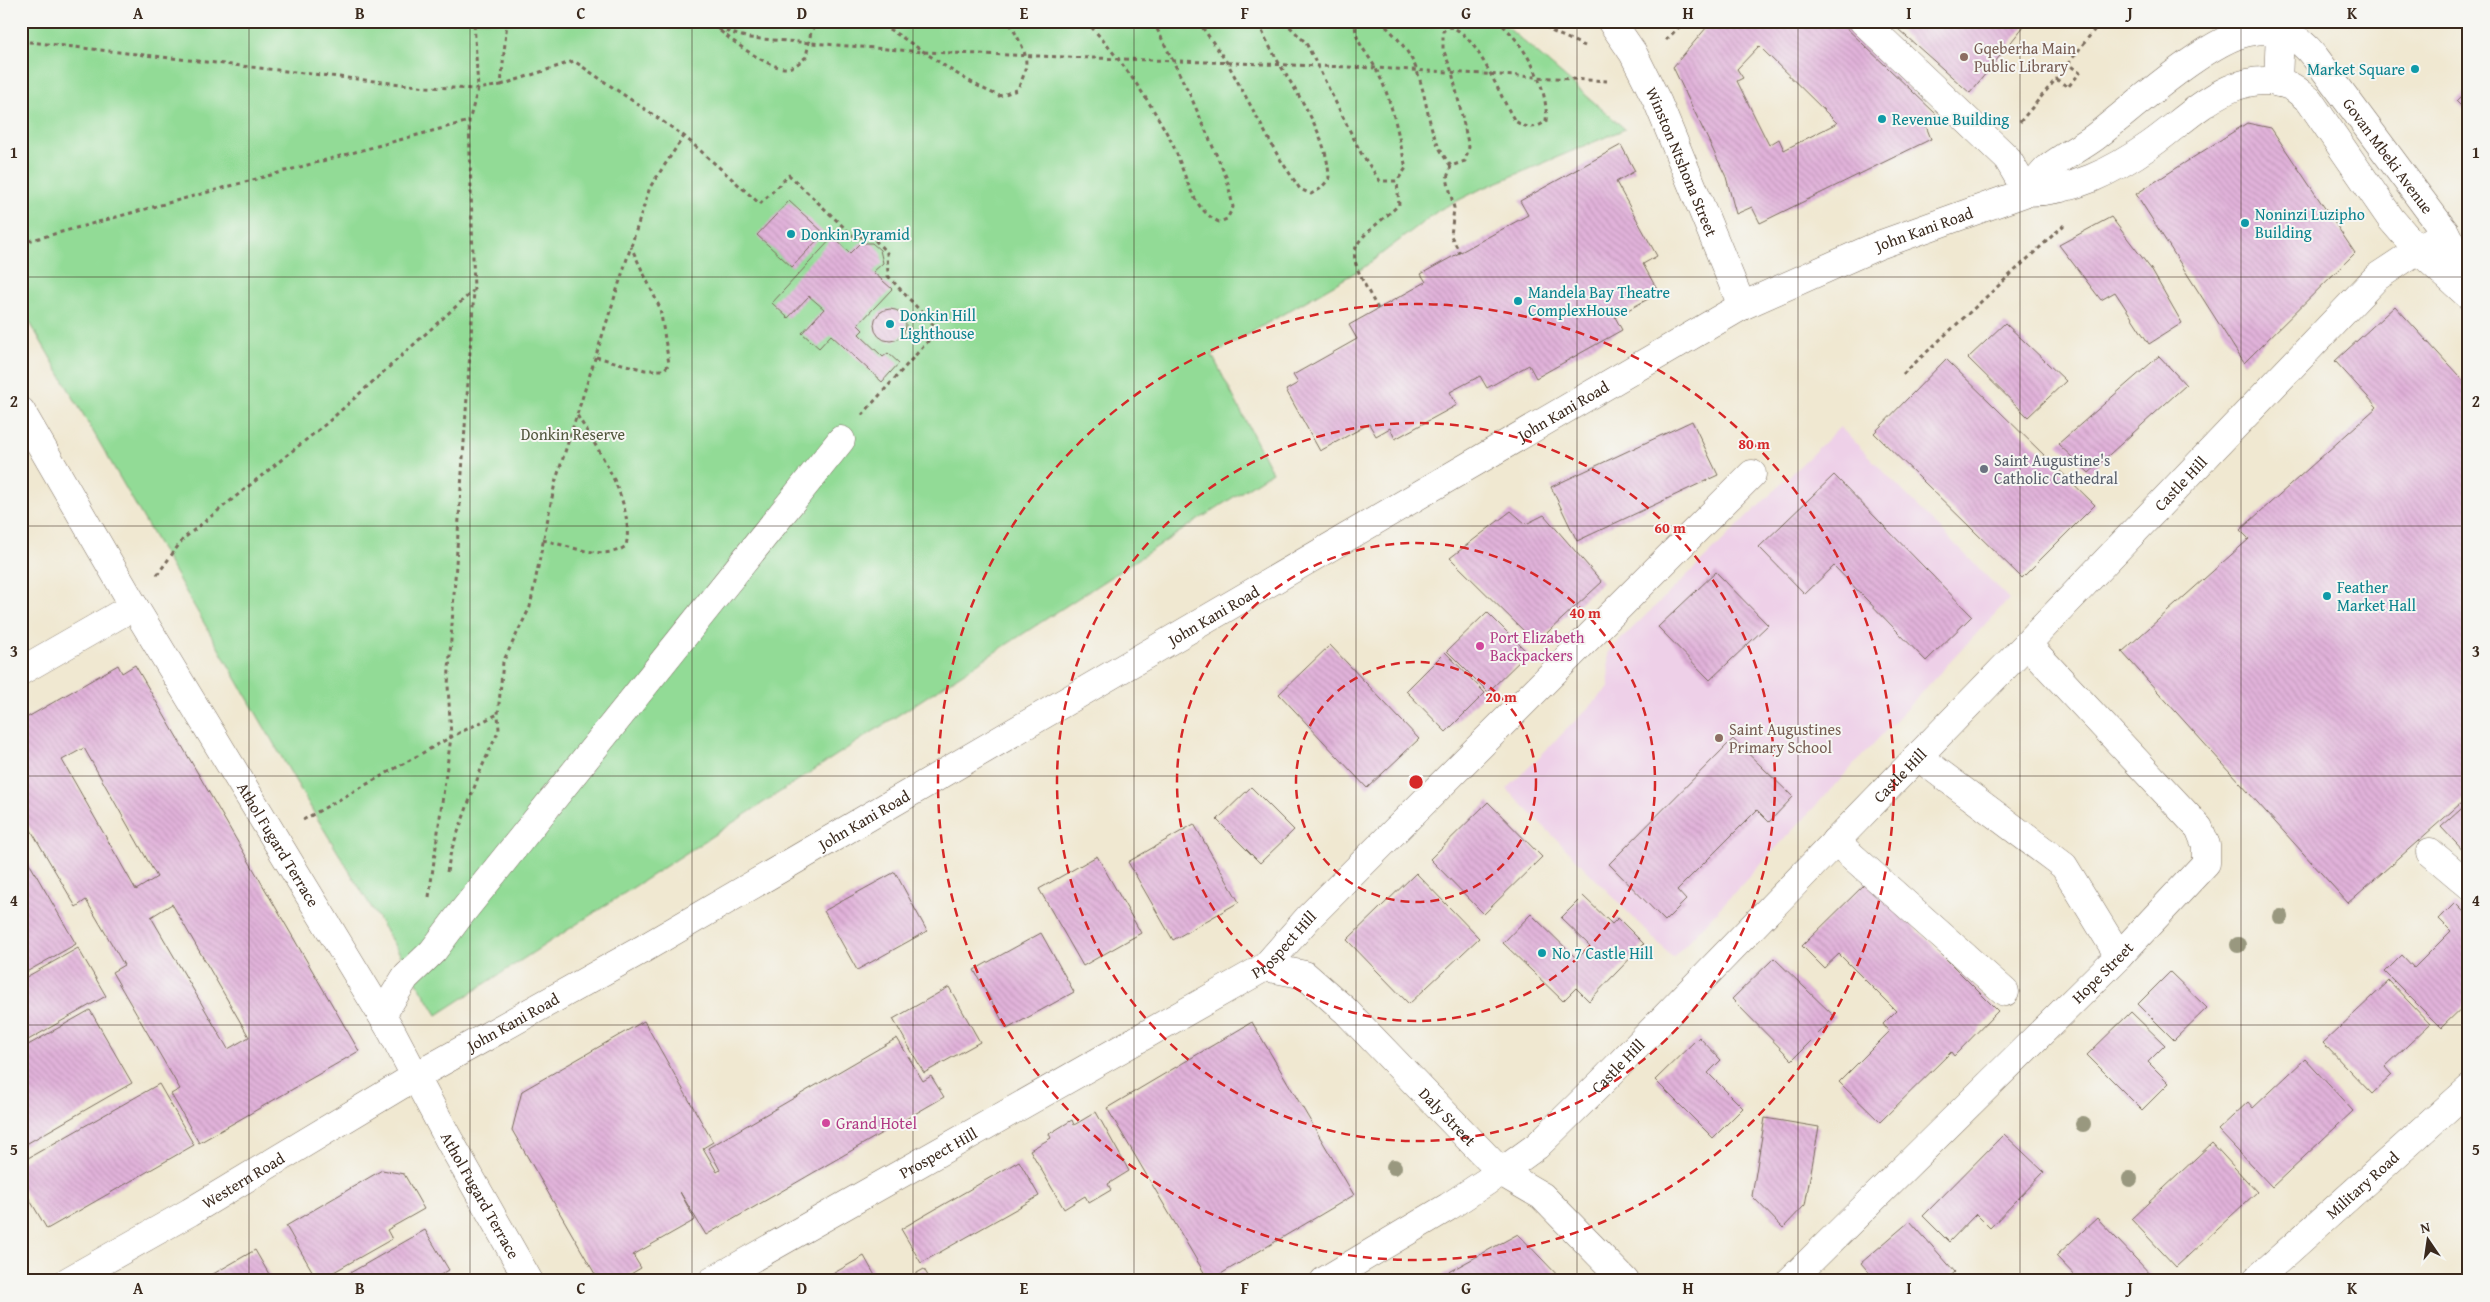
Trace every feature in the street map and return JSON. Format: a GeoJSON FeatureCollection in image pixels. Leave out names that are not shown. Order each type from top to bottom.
{"type":"FeatureCollection","features":[{"type":"Feature","properties":{"kind":"street","name":"Winston Ntshona Street"},"geometry":{"type":"LineString","coordinates":[[1610,21],[1633,53],[1658,103],[1742,306]]}},
{"type":"Feature","properties":{"kind":"street"},"geometry":{"type":"LineString","coordinates":[[1863,21],[2007,158],[2027,192]]}},
{"type":"Feature","properties":{"kind":"street","name":"John Kani Road"},"geometry":{"type":"LineString","coordinates":[[2027,192],[2047,169],[2092,138],[2198,58],[2246,32],[2278,26]]}},
{"type":"Feature","properties":{"kind":"street"},"geometry":{"type":"LineString","coordinates":[[2278,26],[2285,85]]}},
{"type":"Feature","properties":{"kind":"street","name":"Govan Mbeki Avenue"},"geometry":{"type":"LineString","coordinates":[[2278,26],[2306,45],[2382,150],[2445,232],[2469,278]]}},
{"type":"Feature","properties":{"kind":"street","name":"John Kani Road"},"geometry":{"type":"LineString","coordinates":[[416,1076],[651,944],[1742,306],[1811,273],[1879,245],[2027,192],[2056,190],[2079,184],[2111,170],[2151,145],[2208,101],[2238,86],[2257,82],[2285,85]]}},
{"type":"Feature","properties":{"kind":"street","name":"Govan Mbeki Avenue"},"geometry":{"type":"LineString","coordinates":[[2285,85],[2309,100],[2391,219],[2417,249],[2469,296]]}},
{"type":"Feature","properties":{"kind":"street"},"geometry":{"type":"LineString","coordinates":[[2356,169],[2382,150]]}},
{"type":"Feature","properties":{"kind":"street","name":"Castle Hill"},"geometry":{"type":"LineString","coordinates":[[1324,1281],[1448,1207],[1537,1146],[1602,1082],[1916,756],[2027,644],[2377,277],[2445,232]]}},
{"type":"Feature","properties":{"kind":"street","name":"Athol Fugard Terrace"},"geometry":{"type":"LineString","coordinates":[[21,411],[134,606],[382,1015],[448,1138],[529,1281]]}},
{"type":"Feature","properties":{"kind":"street"},"geometry":{"type":"LineString","coordinates":[[382,1015],[405,978],[433,951],[841,440]]}},
{"type":"Feature","properties":{"kind":"street","name":"Prospect Hill"},"geometry":{"type":"LineString","coordinates":[[712,1281],[1265,967],[1308,918],[1752,474]]}},
{"type":"Feature","properties":{"kind":"street"},"geometry":{"type":"LineString","coordinates":[[21,671],[134,606]]}},
{"type":"Feature","properties":{"kind":"street","name":"Hope Street"},"geometry":{"type":"LineString","coordinates":[[1790,1281],[2119,956],[2206,862],[2206,846],[2198,828],[2027,644]]}},
{"type":"Feature","properties":{"kind":"street"},"geometry":{"type":"LineString","coordinates":[[1916,756],[2064,866],[2119,956]]}},
{"type":"Feature","properties":{"kind":"street"},"geometry":{"type":"LineString","coordinates":[[1835,841],[2005,992]]}},
{"type":"Feature","properties":{"kind":"street"},"geometry":{"type":"LineString","coordinates":[[2430,852],[2469,884]]}},
{"type":"Feature","properties":{"kind":"street","name":"Daly Street"},"geometry":{"type":"LineString","coordinates":[[1265,967],[1305,975],[1346,1011],[1501,1172],[1542,1196],[1625,1281]]}},
{"type":"Feature","properties":{"kind":"street","name":"Western Road"},"geometry":{"type":"LineString","coordinates":[[68,1281],[190,1212],[416,1076]]}},
{"type":"Feature","properties":{"kind":"street","name":"Military Road"},"geometry":{"type":"LineString","coordinates":[[2255,1281],[2469,1089]]}},
{"type":"Feature","properties":{"kind":"path"},"geometry":{"type":"LineString","coordinates":[[433,951],[428,889],[451,737],[448,686],[474,291],[469,121],[478,90],[474,21]]}},
{"type":"Feature","properties":{"kind":"path"},"geometry":{"type":"LineString","coordinates":[[501,85],[507,21]]}},
{"type":"Feature","properties":{"kind":"path"},"geometry":{"type":"LineString","coordinates":[[708,21],[754,56],[784,68],[795,66],[806,57],[811,32],[817,21]]}},
{"type":"Feature","properties":{"kind":"path"},"geometry":{"type":"LineString","coordinates":[[875,21],[902,36],[981,88],[999,96],[1017,90],[1026,69],[1026,55],[1009,21]]}},
{"type":"Feature","properties":{"kind":"path"},"geometry":{"type":"LineString","coordinates":[[1086,21],[1119,58],[1170,139],[1199,205],[1209,217],[1220,222],[1227,219],[1233,207],[1227,179],[1174,61],[1153,21]]}},
{"type":"Feature","properties":{"kind":"path"},"geometry":{"type":"LineString","coordinates":[[1198,21],[1228,64],[1278,156],[1300,189],[1311,194],[1320,189],[1329,179],[1329,163],[1296,88],[1280,64],[1258,21]]}},
{"type":"Feature","properties":{"kind":"path"},"geometry":{"type":"LineString","coordinates":[[1284,21],[1306,43],[1361,154],[1380,181],[1397,181]]}},
{"type":"Feature","properties":{"kind":"path"},"geometry":{"type":"LineString","coordinates":[[1356,21],[1359,43],[1376,68],[1393,112],[1406,168],[1397,181],[1399,205],[1362,236],[1354,248],[1353,260],[1378,309]]}},
{"type":"Feature","properties":{"kind":"path"},"geometry":{"type":"LineString","coordinates":[[1380,21],[1396,35],[1416,71],[1430,129],[1440,151],[1451,166]]}},
{"type":"Feature","properties":{"kind":"path"},"geometry":{"type":"LineString","coordinates":[[1451,166],[1465,162],[1469,147],[1452,72],[1443,49],[1443,31],[1449,27],[1457,28],[1470,39],[1490,74],[1502,101],[1515,121],[1524,127],[1539,127],[1546,121],[1547,107],[1537,77],[1523,52],[1498,21]]}},
{"type":"Feature","properties":{"kind":"path"},"geometry":{"type":"LineString","coordinates":[[1540,21],[1553,32],[1591,49]]}},
{"type":"Feature","properties":{"kind":"path"},"geometry":{"type":"LineString","coordinates":[[1659,47],[1684,21]]}},
{"type":"Feature","properties":{"kind":"path"},"geometry":{"type":"LineString","coordinates":[[1995,147],[2011,134],[2056,79],[2068,87],[2080,73],[2068,64],[2101,21]]}},
{"type":"Feature","properties":{"kind":"path"},"geometry":{"type":"LineString","coordinates":[[718,29],[749,38],[808,44],[887,47],[924,52],[1119,58],[1228,64],[1280,64],[1600,79]]}},
{"type":"Feature","properties":{"kind":"path"},"geometry":{"type":"LineString","coordinates":[[21,41],[427,88],[478,90],[501,85],[574,61],[684,136],[760,204],[789,175],[852,235],[874,239],[887,253],[888,276],[938,330],[886,386],[841,440]]}},
{"type":"Feature","properties":{"kind":"path"},"geometry":{"type":"LineString","coordinates":[[21,243],[469,121]]}},
{"type":"Feature","properties":{"kind":"path"},"geometry":{"type":"LineString","coordinates":[[446,879],[451,851],[481,769],[499,730],[498,714],[503,662],[530,607],[555,483],[650,187],[684,136]]}},
{"type":"Feature","properties":{"kind":"path"},"geometry":{"type":"LineString","coordinates":[[1451,166],[1447,178],[1454,208],[1451,236],[1460,253]]}},
{"type":"Feature","properties":{"kind":"path"},"geometry":{"type":"LineString","coordinates":[[1903,374],[2061,226],[2068,222]]}},
{"type":"Feature","properties":{"kind":"path"},"geometry":{"type":"LineString","coordinates":[[596,357],[646,370],[664,370],[669,364],[660,308],[631,246]]}},
{"type":"Feature","properties":{"kind":"path"},"geometry":{"type":"LineString","coordinates":[[134,606],[183,539],[327,423],[474,291]]}},
{"type":"Feature","properties":{"kind":"path"},"geometry":{"type":"LineString","coordinates":[[543,540],[603,553],[618,552],[626,546],[628,537],[625,510],[605,462],[577,416]]}},
{"type":"Feature","properties":{"kind":"path"},"geometry":{"type":"LineString","coordinates":[[275,838],[314,813],[451,737],[498,714]]}},
{"type":"Feature","properties":{"kind":"shaded area","name":"Saint Augustines Primary School"},"geometry":{"type":"Polygon","coordinates":[[[1840,427],[2009,599],[1673,958],[1507,789],[1609,687],[1608,652],[1840,427]]]}},
{"type":"Feature","properties":{"kind":"green space","name":"Donkin Reserve"},"geometry":{"type":"Polygon","coordinates":[[[21,21],[1500,21],[1625,129],[1479,190],[1439,210],[1363,268],[1212,355],[1272,472],[437,1015],[314,813],[21,307],[21,21]]]}},
{"type":"Feature","properties":{"kind":"building","name":"Revenue Building"},"geometry":{"type":"Polygon","coordinates":[[[1712,21],[1839,21],[1936,114],[1926,126],[1931,139],[1760,223],[1752,207],[1736,214],[1726,177],[1673,67],[1712,21]],[[1759,46],[1737,69],[1743,78],[1737,81],[1769,145],[1779,139],[1784,150],[1837,123],[1759,46]]]}},
{"type":"Feature","properties":{"kind":"building","name":"Gqeberha Main Public Library"},"geometry":{"type":"Polygon","coordinates":[[[1889,21],[2028,21],[1970,93],[1889,21]]]}},
{"type":"Feature","properties":{"kind":"building"},"geometry":{"type":"Polygon","coordinates":[[[2469,88],[2469,114],[2456,101],[2469,88]]]}},
{"type":"Feature","properties":{"kind":"building","name":"Noninzi Luzipho Building"},"geometry":{"type":"Polygon","coordinates":[[[2247,123],[2271,128],[2355,253],[2244,363],[2136,194],[2247,123]]]}},
{"type":"Feature","properties":{"kind":"building","name":"Mandela Bay Theatre ComplexHouse"},"geometry":{"type":"Polygon","coordinates":[[[1621,145],[1635,171],[1616,182],[1657,256],[1643,264],[1659,293],[1615,317],[1622,330],[1536,378],[1529,365],[1487,388],[1480,376],[1450,392],[1457,405],[1395,439],[1390,428],[1376,436],[1369,424],[1320,451],[1286,390],[1298,383],[1293,375],[1357,339],[1349,325],[1426,282],[1421,274],[1528,215],[1520,201],[1621,145]]]}},
{"type":"Feature","properties":{"kind":"building","name":"Donkin Pyramid"},"geometry":{"type":"Polygon","coordinates":[[[789,201],[824,233],[792,267],[757,235],[789,201]]]}},
{"type":"Feature","properties":{"kind":"building"},"geometry":{"type":"Polygon","coordinates":[[[2111,217],[2151,269],[2182,323],[2149,344],[2115,292],[2101,300],[2059,245],[2111,217]]]}},
{"type":"Feature","properties":{"kind":"building"},"geometry":{"type":"Polygon","coordinates":[[[833,237],[850,253],[860,243],[872,243],[880,250],[883,263],[873,272],[892,289],[858,325],[863,330],[859,334],[883,357],[888,353],[899,363],[882,382],[831,335],[819,348],[802,333],[824,309],[809,296],[788,318],[772,303],[833,237]]]}},
{"type":"Feature","properties":{"kind":"building","name":"Feather Market Hall"},"geometry":{"type":"Polygon","coordinates":[[[2395,306],[2469,387],[2469,796],[2348,903],[2122,652],[2249,539],[2240,530],[2377,407],[2335,361],[2395,306]]]}},
{"type":"Feature","properties":{"kind":"building","name":"Donkin Hill Lighthouse"},"geometry":{"type":"Polygon","coordinates":[[[890,309],[901,314],[906,325],[901,336],[890,341],[879,336],[874,325],[879,314],[890,309]]]}},
{"type":"Feature","properties":{"kind":"building"},"geometry":{"type":"Polygon","coordinates":[[[2005,323],[2066,381],[2028,417],[1968,358],[2005,323]]]}},
{"type":"Feature","properties":{"kind":"building"},"geometry":{"type":"Polygon","coordinates":[[[2159,356],[2186,385],[2089,473],[2058,444],[2159,356]]]}},
{"type":"Feature","properties":{"kind":"building","name":"Saint Augustine's Catholic Cathedral"},"geometry":{"type":"Polygon","coordinates":[[[1946,359],[2095,505],[2022,578],[1874,433],[1946,359]]]}},
{"type":"Feature","properties":{"kind":"building"},"geometry":{"type":"Polygon","coordinates":[[[1692,421],[1718,475],[1577,541],[1551,487],[1692,421]]]}},
{"type":"Feature","properties":{"kind":"building"},"geometry":{"type":"Polygon","coordinates":[[[1834,475],[1972,616],[1926,661],[1834,566],[1805,594],[1759,547],[1834,475]]]}},
{"type":"Feature","properties":{"kind":"building"},"geometry":{"type":"Polygon","coordinates":[[[1511,511],[1526,524],[1544,515],[1602,582],[1536,643],[1450,558],[1511,511]]]}},
{"type":"Feature","properties":{"kind":"building"},"geometry":{"type":"Polygon","coordinates":[[[1716,572],[1768,625],[1710,680],[1658,627],[1716,572]]]}},
{"type":"Feature","properties":{"kind":"building"},"geometry":{"type":"Polygon","coordinates":[[[1487,612],[1528,653],[1488,692],[1447,651],[1487,612]]]}},
{"type":"Feature","properties":{"kind":"building"},"geometry":{"type":"Polygon","coordinates":[[[1330,645],[1419,739],[1367,788],[1279,694],[1330,645]]]}},
{"type":"Feature","properties":{"kind":"building"},"geometry":{"type":"Polygon","coordinates":[[[1445,652],[1485,693],[1446,732],[1406,691],[1445,652]]]}},
{"type":"Feature","properties":{"kind":"building"},"geometry":{"type":"Polygon","coordinates":[[[118,665],[122,673],[135,665],[359,1051],[199,1143],[171,1094],[180,1089],[112,972],[124,965],[86,900],[76,907],[21,813],[21,721],[118,665]],[[84,748],[62,760],[136,890],[157,877],[84,748]],[[172,904],[151,917],[228,1049],[249,1037],[172,904]]]}},
{"type":"Feature","properties":{"kind":"building"},"geometry":{"type":"Polygon","coordinates":[[[1733,739],[1793,797],[1769,822],[1757,810],[1677,890],[1686,900],[1665,921],[1609,864],[1733,739]]]}},
{"type":"Feature","properties":{"kind":"building"},"geometry":{"type":"Polygon","coordinates":[[[1251,787],[1294,830],[1260,863],[1217,820],[1251,787]]]}},
{"type":"Feature","properties":{"kind":"building"},"geometry":{"type":"Polygon","coordinates":[[[1488,802],[1542,857],[1484,914],[1430,859],[1488,802]]]}},
{"type":"Feature","properties":{"kind":"building"},"geometry":{"type":"Polygon","coordinates":[[[2469,802],[2469,857],[2441,827],[2469,802]]]}},
{"type":"Feature","properties":{"kind":"building"},"geometry":{"type":"Polygon","coordinates":[[[1194,824],[1239,902],[1173,940],[1128,862],[1194,824]]]}},
{"type":"Feature","properties":{"kind":"building"},"geometry":{"type":"Polygon","coordinates":[[[21,849],[76,944],[21,975],[21,849]]]}},
{"type":"Feature","properties":{"kind":"building"},"geometry":{"type":"Polygon","coordinates":[[[1097,856],[1141,933],[1083,966],[1039,889],[1097,856]]]}},
{"type":"Feature","properties":{"kind":"building"},"geometry":{"type":"Polygon","coordinates":[[[895,872],[927,931],[857,970],[824,911],[895,872]]]}},
{"type":"Feature","properties":{"kind":"building"},"geometry":{"type":"Polygon","coordinates":[[[1416,873],[1479,938],[1409,1004],[1347,940],[1416,873]]]}},
{"type":"Feature","properties":{"kind":"building"},"geometry":{"type":"Polygon","coordinates":[[[1868,881],[1998,1011],[1954,1056],[1951,1052],[1880,1122],[1839,1082],[1889,1032],[1883,1024],[1896,1011],[1839,954],[1824,968],[1802,946],[1868,881]]]}},
{"type":"Feature","properties":{"kind":"building","name":"No 7 Castle Hill"},"geometry":{"type":"Polygon","coordinates":[[[1583,896],[1612,924],[1618,918],[1644,944],[1589,1001],[1576,988],[1563,1001],[1503,943],[1531,914],[1577,959],[1590,946],[1561,918],[1583,896]]]}},
{"type":"Feature","properties":{"kind":"building"},"geometry":{"type":"Polygon","coordinates":[[[2455,903],[2469,917],[2469,1001],[2441,1028],[2385,972],[2402,955],[2414,968],[2451,931],[2439,919],[2455,903]]]}},
{"type":"Feature","properties":{"kind":"building"},"geometry":{"type":"Polygon","coordinates":[[[1041,933],[1074,992],[1007,1029],[974,970],[1041,933]]]}},
{"type":"Feature","properties":{"kind":"building"},"geometry":{"type":"Polygon","coordinates":[[[78,948],[106,996],[21,1044],[21,980],[78,948]]]}},
{"type":"Feature","properties":{"kind":"building"},"geometry":{"type":"Polygon","coordinates":[[[1774,958],[1835,1017],[1792,1060],[1732,999],[1774,958]]]}},
{"type":"Feature","properties":{"kind":"building"},"geometry":{"type":"Polygon","coordinates":[[[2170,972],[2207,1008],[2174,1040],[2138,1004],[2170,972]]]}},
{"type":"Feature","properties":{"kind":"building"},"geometry":{"type":"Polygon","coordinates":[[[2389,981],[2430,1024],[2385,1067],[2392,1075],[2372,1094],[2323,1043],[2389,981]]]}},
{"type":"Feature","properties":{"kind":"building"},"geometry":{"type":"Polygon","coordinates":[[[949,987],[980,1042],[924,1073],[893,1019],[949,987]]]}},
{"type":"Feature","properties":{"kind":"building"},"geometry":{"type":"Polygon","coordinates":[[[90,1010],[132,1083],[21,1147],[21,1049],[90,1010]]]}},
{"type":"Feature","properties":{"kind":"building"},"geometry":{"type":"Polygon","coordinates":[[[2131,1012],[2165,1045],[2148,1062],[2169,1083],[2142,1110],[2087,1055],[2131,1012]]]}},
{"type":"Feature","properties":{"kind":"building"},"geometry":{"type":"Polygon","coordinates":[[[644,1021],[713,1142],[703,1148],[717,1172],[720,1170],[708,1148],[897,1038],[923,1081],[931,1076],[944,1097],[706,1235],[680,1192],[695,1220],[633,1255],[641,1268],[619,1281],[599,1281],[512,1130],[522,1091],[644,1021]]]}},
{"type":"Feature","properties":{"kind":"building"},"geometry":{"type":"Polygon","coordinates":[[[1252,1022],[1354,1195],[1209,1281],[1107,1108],[1252,1022]]]}},
{"type":"Feature","properties":{"kind":"building"},"geometry":{"type":"Polygon","coordinates":[[[1699,1037],[1721,1060],[1708,1073],[1743,1108],[1713,1138],[1655,1080],[1699,1037]]]}},
{"type":"Feature","properties":{"kind":"building"},"geometry":{"type":"Polygon","coordinates":[[[2305,1059],[2353,1111],[2272,1187],[2218,1130],[2248,1102],[2253,1108],[2305,1059]]]}},
{"type":"Feature","properties":{"kind":"building"},"geometry":{"type":"Polygon","coordinates":[[[159,1084],[194,1145],[47,1229],[21,1185],[21,1162],[159,1084]]]}},
{"type":"Feature","properties":{"kind":"building"},"geometry":{"type":"Polygon","coordinates":[[[1096,1112],[1129,1171],[1108,1184],[1111,1190],[1089,1203],[1085,1196],[1064,1209],[1030,1150],[1051,1138],[1049,1134],[1072,1120],[1074,1125],[1096,1112]]]}},
{"type":"Feature","properties":{"kind":"building"},"geometry":{"type":"Polygon","coordinates":[[[1765,1118],[1819,1127],[1805,1205],[1783,1228],[1752,1196],[1765,1118]]]}},
{"type":"Feature","properties":{"kind":"building"},"geometry":{"type":"Polygon","coordinates":[[[2004,1134],[2044,1172],[1990,1228],[1976,1214],[1949,1242],[1923,1216],[2004,1134]]]}},
{"type":"Feature","properties":{"kind":"building"},"geometry":{"type":"Polygon","coordinates":[[[2212,1143],[2257,1192],[2176,1267],[2131,1219],[2212,1143]]]}},
{"type":"Feature","properties":{"kind":"building"},"geometry":{"type":"Polygon","coordinates":[[[1019,1161],[1039,1196],[921,1263],[901,1229],[1019,1161]]]}},
{"type":"Feature","properties":{"kind":"building"},"geometry":{"type":"Polygon","coordinates":[[[382,1170],[404,1174],[424,1209],[387,1230],[392,1239],[318,1281],[286,1226],[382,1170]]]}},
{"type":"Feature","properties":{"kind":"building"},"geometry":{"type":"Polygon","coordinates":[[[2097,1218],[2154,1278],[2151,1281],[2080,1281],[2056,1256],[2097,1218]]]}},
{"type":"Feature","properties":{"kind":"building"},"geometry":{"type":"Polygon","coordinates":[[[1910,1221],[1955,1272],[1945,1281],[1876,1281],[1861,1263],[1910,1221]]]}},
{"type":"Feature","properties":{"kind":"building"},"geometry":{"type":"Polygon","coordinates":[[[425,1230],[449,1270],[430,1281],[336,1281],[425,1230]]]}},
{"type":"Feature","properties":{"kind":"building"},"geometry":{"type":"Polygon","coordinates":[[[1518,1234],[1563,1281],[1432,1281],[1518,1234]]]}},
{"type":"Feature","properties":{"kind":"building"},"geometry":{"type":"Polygon","coordinates":[[[255,1250],[273,1281],[201,1281],[255,1250]]]}},
{"type":"Feature","properties":{"kind":"building"},"geometry":{"type":"Polygon","coordinates":[[[864,1256],[878,1281],[820,1281],[864,1256]]]}},
{"type":"Feature","properties":{"kind":"building"},"geometry":{"type":"Polygon","coordinates":[[[924,1269],[931,1281],[903,1281],[924,1269]]]}},
{"type":"Feature","properties":{"kind":"place","name":"Gqeberha Main Public Library"},"geometry":{"type":"Point","coordinates":[1964,57]}},
{"type":"Feature","properties":{"kind":"place","name":"Market Square"},"geometry":{"type":"Point","coordinates":[2415,69]}},
{"type":"Feature","properties":{"kind":"place","name":"Revenue Building"},"geometry":{"type":"Point","coordinates":[1882,119]}},
{"type":"Feature","properties":{"kind":"place","name":"Noninzi Luzipho Building"},"geometry":{"type":"Point","coordinates":[2245,223]}},
{"type":"Feature","properties":{"kind":"place","name":"Donkin Pyramid"},"geometry":{"type":"Point","coordinates":[791,234]}},
{"type":"Feature","properties":{"kind":"place","name":"Mandela Bay Theatre ComplexHouse"},"geometry":{"type":"Point","coordinates":[1518,301]}},
{"type":"Feature","properties":{"kind":"place","name":"Donkin Hill Lighthouse"},"geometry":{"type":"Point","coordinates":[890,324]}},
{"type":"Feature","properties":{"kind":"place","name":"Saint Augustine's Catholic Cathedral"},"geometry":{"type":"Point","coordinates":[1984,469]}},
{"type":"Feature","properties":{"kind":"place","name":"Feather Market Hall"},"geometry":{"type":"Point","coordinates":[2327,596]}},
{"type":"Feature","properties":{"kind":"place","name":"Port Elizabeth Backpackers"},"geometry":{"type":"Point","coordinates":[1480,646]}},
{"type":"Feature","properties":{"kind":"place","name":"Saint Augustines Primary School"},"geometry":{"type":"Point","coordinates":[1719,738]}},
{"type":"Feature","properties":{"kind":"place","name":"No 7 Castle Hill"},"geometry":{"type":"Point","coordinates":[1542,953]}},
{"type":"Feature","properties":{"kind":"place","name":"Grand Hotel"},"geometry":{"type":"Point","coordinates":[826,1123]}}]}
